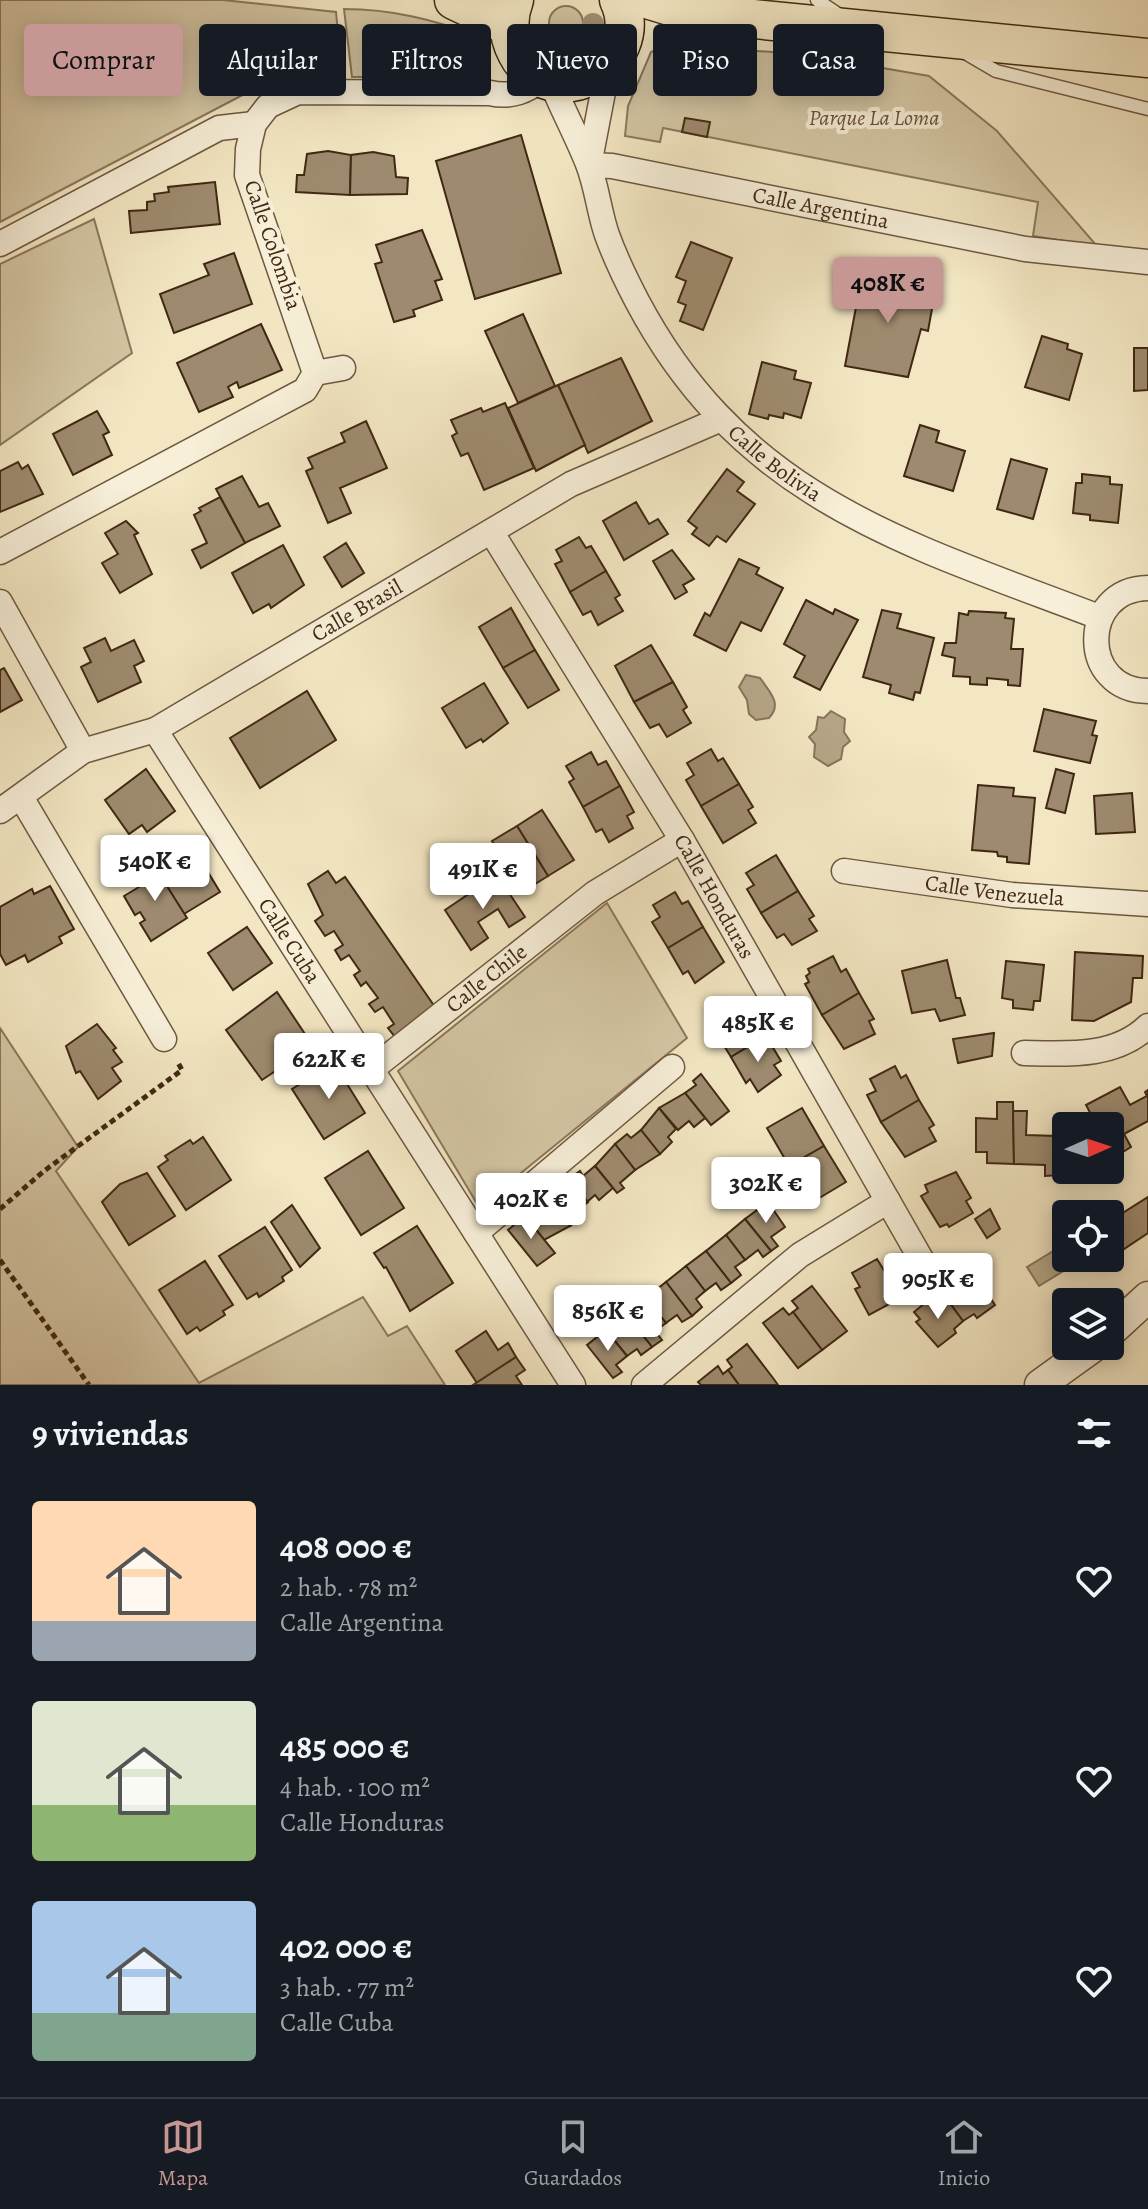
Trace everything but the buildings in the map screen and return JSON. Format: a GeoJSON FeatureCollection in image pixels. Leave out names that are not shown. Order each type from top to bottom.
{"type":"FeatureCollection","features":[{"type":"Feature","properties":{"kind":"main road"},"geometry":{"type":"LineString","coordinates":[[454,0],[507,35]]}},
{"type":"Feature","properties":{"kind":"main road"},"geometry":{"type":"LineString","coordinates":[[619,0],[625,24]]}},
{"type":"Feature","properties":{"kind":"main road"},"geometry":{"type":"LineString","coordinates":[[650,0],[693,13],[797,24]]}},
{"type":"Feature","properties":{"kind":"main road"},"geometry":{"type":"LineString","coordinates":[[637,44],[693,13]]}},
{"type":"Feature","properties":{"kind":"main road"},"geometry":{"type":"LineString","coordinates":[[884,33],[1148,58]]}},
{"type":"Feature","properties":{"kind":"street"},"geometry":{"type":"LineString","coordinates":[[0,244],[219,128],[254,124],[268,106],[298,92],[490,93],[507,73]]}},
{"type":"Feature","properties":{"kind":"street","name":"Calle Bolivia"},"geometry":{"type":"LineString","coordinates":[[553,96],[589,165],[607,234],[637,302],[684,376],[750,449],[785,476],[865,524],[1099,617]]}},
{"type":"Feature","properties":{"kind":"street","name":"Calle Bolivia"},"geometry":{"type":"LineString","coordinates":[[589,165],[605,96]]}},
{"type":"Feature","properties":{"kind":"street","name":"Calle Colombia"},"geometry":{"type":"LineString","coordinates":[[254,124],[248,149],[247,175],[315,373]]}},
{"type":"Feature","properties":{"kind":"street","name":"Calle Argentina"},"geometry":{"type":"LineString","coordinates":[[589,165],[612,166],[1025,249],[1148,262]]}},
{"type":"Feature","properties":{"kind":"street"},"geometry":{"type":"LineString","coordinates":[[0,552],[305,390],[315,373],[343,368]]}},
{"type":"Feature","properties":{"kind":"street","name":"Calle Brasil"},"geometry":{"type":"LineString","coordinates":[[0,811],[83,751],[155,730],[571,484],[721,419]]}},
{"type":"Feature","properties":{"kind":"street","name":"Calle Honduras"},"geometry":{"type":"LineString","coordinates":[[492,533],[682,840],[925,1266]]}},
{"type":"Feature","properties":{"kind":"street"},"geometry":{"type":"LineString","coordinates":[[1148,588],[1122,594],[1099,617],[1095,641],[1100,664],[1123,686],[1148,691]]}},
{"type":"Feature","properties":{"kind":"street"},"geometry":{"type":"LineString","coordinates":[[0,602],[83,751]]}},
{"type":"Feature","properties":{"kind":"street","name":"Calle Cuba"},"geometry":{"type":"LineString","coordinates":[[155,730],[573,1385]]}},
{"type":"Feature","properties":{"kind":"street"},"geometry":{"type":"LineString","coordinates":[[21,797],[164,1039]]}},
{"type":"Feature","properties":{"kind":"street","name":"Calle Chile"},"geometry":{"type":"LineString","coordinates":[[372,1069],[595,893],[682,840]]}},
{"type":"Feature","properties":{"kind":"street","name":"Calle Venezuela"},"geometry":{"type":"LineString","coordinates":[[844,871],[1012,895],[1148,904]]}},
{"type":"Feature","properties":{"kind":"street"},"geometry":{"type":"LineString","coordinates":[[1024,1053],[1102,1051],[1128,1042],[1148,1026]]}},
{"type":"Feature","properties":{"kind":"street"},"geometry":{"type":"LineString","coordinates":[[476,1233],[672,1067]]}},
{"type":"Feature","properties":{"kind":"street"},"geometry":{"type":"LineString","coordinates":[[644,1385],[800,1255],[888,1201]]}},
{"type":"Feature","properties":{"kind":"street"},"geometry":{"type":"LineString","coordinates":[[1124,1319],[1148,1297]]}},
{"type":"Feature","properties":{"kind":"street"},"geometry":{"type":"LineString","coordinates":[[1040,1385],[1075,1360]]}},
{"type":"Feature","properties":{"kind":"lane"},"geometry":{"type":"LineString","coordinates":[[817,0],[853,24]]}},
{"type":"Feature","properties":{"kind":"lane"},"geometry":{"type":"LineString","coordinates":[[940,38],[996,71],[1148,109]]}},
{"type":"Feature","properties":{"kind":"path"},"geometry":{"type":"LineString","coordinates":[[0,1209],[44,1171],[182,1070],[164,1039]]}},
{"type":"Feature","properties":{"kind":"path"},"geometry":{"type":"LineString","coordinates":[[0,1260],[89,1385]]}},
{"type":"Feature","properties":{"kind":"green space"},"geometry":{"type":"Polygon","coordinates":[[[0,0],[223,0],[336,12],[337,24],[199,24],[199,96],[241,96],[0,222],[0,0]]]}},
{"type":"Feature","properties":{"kind":"green space"},"geometry":{"type":"Polygon","coordinates":[[[560,7],[572,7],[582,17],[583,24],[549,24],[550,17],[560,7]]]}},
{"type":"Feature","properties":{"kind":"green space"},"geometry":{"type":"Polygon","coordinates":[[[344,9],[413,16],[441,24],[362,24],[362,77],[352,77],[344,9]]]}},
{"type":"Feature","properties":{"kind":"green space","name":"Parque La Loma"},"geometry":{"type":"Polygon","coordinates":[[[757,51],[773,52],[773,96],[884,96],[884,68],[929,76],[997,131],[1097,246],[1033,236],[1038,202],[663,128],[660,142],[625,136],[628,106],[632,96],[637,96],[637,85],[651,52],[653,96],[757,96],[757,51]]]}},
{"type":"Feature","properties":{"kind":"green space"},"geometry":{"type":"Polygon","coordinates":[[[94,219],[132,353],[0,445],[0,264],[94,219]]]}},
{"type":"Feature","properties":{"kind":"green space"},"geometry":{"type":"Polygon","coordinates":[[[607,903],[687,1038],[479,1207],[398,1071],[607,903]]]}},
{"type":"Feature","properties":{"kind":"green space"},"geometry":{"type":"Polygon","coordinates":[[[0,1028],[78,1147],[56,1171],[199,1383],[363,1297],[388,1336],[407,1326],[445,1385],[0,1385],[0,1028]]]}},
{"type":"Feature","properties":{"kind":"shaded area"},"geometry":{"type":"Polygon","coordinates":[[[746,675],[760,678],[770,693],[775,708],[769,718],[756,720],[749,714],[747,700],[739,687],[746,675]]]}},
{"type":"Feature","properties":{"kind":"shaded area"},"geometry":{"type":"Polygon","coordinates":[[[831,711],[845,719],[844,732],[850,741],[843,747],[841,759],[828,766],[814,757],[815,744],[809,737],[816,730],[818,717],[824,718],[831,711]]]}},
{"type":"Feature","properties":{"kind":"shaded area"},"geometry":{"type":"Polygon","coordinates":[[[1052,1252],[1052,1272],[1062,1272],[1039,1286],[1027,1267],[1052,1252]]]}}]}
